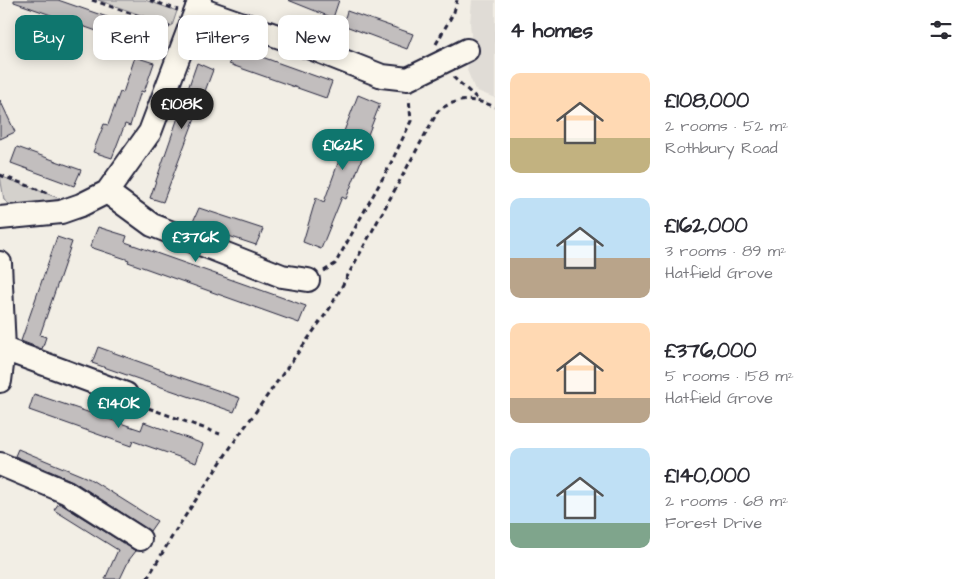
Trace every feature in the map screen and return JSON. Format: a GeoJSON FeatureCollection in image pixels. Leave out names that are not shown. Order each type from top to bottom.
{"type":"FeatureCollection","features":[{"type":"Feature","properties":{"kind":"street"},"geometry":{"type":"LineString","coordinates":[[0,218],[61,212],[107,192],[150,132],[195,14],[304,45],[382,76],[408,80],[439,62],[467,50]]}},
{"type":"Feature","properties":{"kind":"street"},"geometry":{"type":"LineString","coordinates":[[107,192],[152,225],[282,276],[308,280]]}},
{"type":"Feature","properties":{"kind":"street"},"geometry":{"type":"LineString","coordinates":[[0,263],[4,349],[0,381]]}},
{"type":"Feature","properties":{"kind":"street"},"geometry":{"type":"LineString","coordinates":[[4,349],[126,394]]}},
{"type":"Feature","properties":{"kind":"street"},"geometry":{"type":"LineString","coordinates":[[0,464],[66,492],[140,539]]}},
{"type":"Feature","properties":{"kind":"path"},"geometry":{"type":"LineString","coordinates":[[92,0],[195,14]]}},
{"type":"Feature","properties":{"kind":"path"},"geometry":{"type":"LineString","coordinates":[[150,0],[195,14]]}},
{"type":"Feature","properties":{"kind":"path"},"geometry":{"type":"LineString","coordinates":[[458,0],[454,12],[432,52],[439,62],[480,101]]}},
{"type":"Feature","properties":{"kind":"path"},"geometry":{"type":"LineString","coordinates":[[308,280],[335,264],[390,166],[411,121],[408,80]]}},
{"type":"Feature","properties":{"kind":"path"},"geometry":{"type":"LineString","coordinates":[[147,579],[176,530],[234,442],[330,308],[438,111],[448,103],[463,99],[480,101],[495,107]]}},
{"type":"Feature","properties":{"kind":"path"},"geometry":{"type":"LineString","coordinates":[[0,175],[54,195]]}},
{"type":"Feature","properties":{"kind":"path"},"geometry":{"type":"LineString","coordinates":[[126,394],[125,400],[220,434]]}},
{"type":"Feature","properties":{"kind":"shaded area"},"geometry":{"type":"Polygon","coordinates":[[[98,0],[145,0],[177,11],[172,26],[168,25],[168,15],[141,15],[98,0]]]}},
{"type":"Feature","properties":{"kind":"shaded area"},"geometry":{"type":"Polygon","coordinates":[[[472,0],[495,0],[495,98],[475,90],[467,70],[472,47],[470,23],[472,0]]]}},
{"type":"Feature","properties":{"kind":"shaded area"},"geometry":{"type":"Polygon","coordinates":[[[0,176],[61,199],[19,207],[9,204],[4,200],[0,176]]]}},
{"type":"Feature","properties":{"kind":"building"},"geometry":{"type":"Polygon","coordinates":[[[14,0],[58,0],[101,15],[93,15],[93,30],[83,26],[83,15],[51,15],[14,2],[14,0]]]}},
{"type":"Feature","properties":{"kind":"building"},"geometry":{"type":"Polygon","coordinates":[[[288,0],[339,0],[334,15],[326,15],[288,0]]]}},
{"type":"Feature","properties":{"kind":"building"},"geometry":{"type":"Polygon","coordinates":[[[347,11],[413,34],[407,49],[349,27],[349,15],[346,15],[347,11]]]}},
{"type":"Feature","properties":{"kind":"building"},"geometry":{"type":"Polygon","coordinates":[[[268,59],[332,82],[326,98],[229,64],[230,60],[268,59]]]}},
{"type":"Feature","properties":{"kind":"building"},"geometry":{"type":"Polygon","coordinates":[[[134,60],[144,60],[154,63],[144,92],[141,91],[130,126],[125,124],[112,158],[93,152],[104,124],[108,125],[120,92],[123,93],[134,60]]]}},
{"type":"Feature","properties":{"kind":"building"},"geometry":{"type":"Polygon","coordinates":[[[197,63],[213,70],[163,202],[150,198],[197,63]]]}},
{"type":"Feature","properties":{"kind":"building"},"geometry":{"type":"Polygon","coordinates":[[[358,95],[380,104],[360,155],[363,156],[346,199],[342,197],[321,249],[303,242],[316,198],[324,202],[346,141],[341,139],[358,95]]]}},
{"type":"Feature","properties":{"kind":"building"},"geometry":{"type":"Polygon","coordinates":[[[0,100],[15,132],[0,139],[0,100]]]}},
{"type":"Feature","properties":{"kind":"building"},"geometry":{"type":"Polygon","coordinates":[[[17,147],[81,170],[74,186],[11,163],[17,147]]]}},
{"type":"Feature","properties":{"kind":"building"},"geometry":{"type":"Polygon","coordinates":[[[199,208],[263,229],[256,245],[192,224],[199,208]]]}},
{"type":"Feature","properties":{"kind":"building"},"geometry":{"type":"Polygon","coordinates":[[[98,227],[127,236],[125,242],[306,306],[299,323],[90,247],[98,227]]]}},
{"type":"Feature","properties":{"kind":"building"},"geometry":{"type":"Polygon","coordinates":[[[57,237],[72,242],[40,335],[46,337],[42,349],[21,341],[57,237]]]}},
{"type":"Feature","properties":{"kind":"building"},"geometry":{"type":"Polygon","coordinates":[[[98,347],[240,398],[234,412],[92,363],[98,347]]]}},
{"type":"Feature","properties":{"kind":"building"},"geometry":{"type":"Polygon","coordinates":[[[34,394],[141,430],[144,422],[203,444],[196,463],[133,441],[131,446],[29,410],[34,394]]]}},
{"type":"Feature","properties":{"kind":"building"},"geometry":{"type":"Polygon","coordinates":[[[18,449],[90,479],[157,521],[150,531],[73,481],[15,456],[18,449]]]}},
{"type":"Feature","properties":{"kind":"building"},"geometry":{"type":"Polygon","coordinates":[[[59,503],[136,551],[129,560],[120,579],[105,579],[118,550],[54,510],[59,503]]]}}]}
